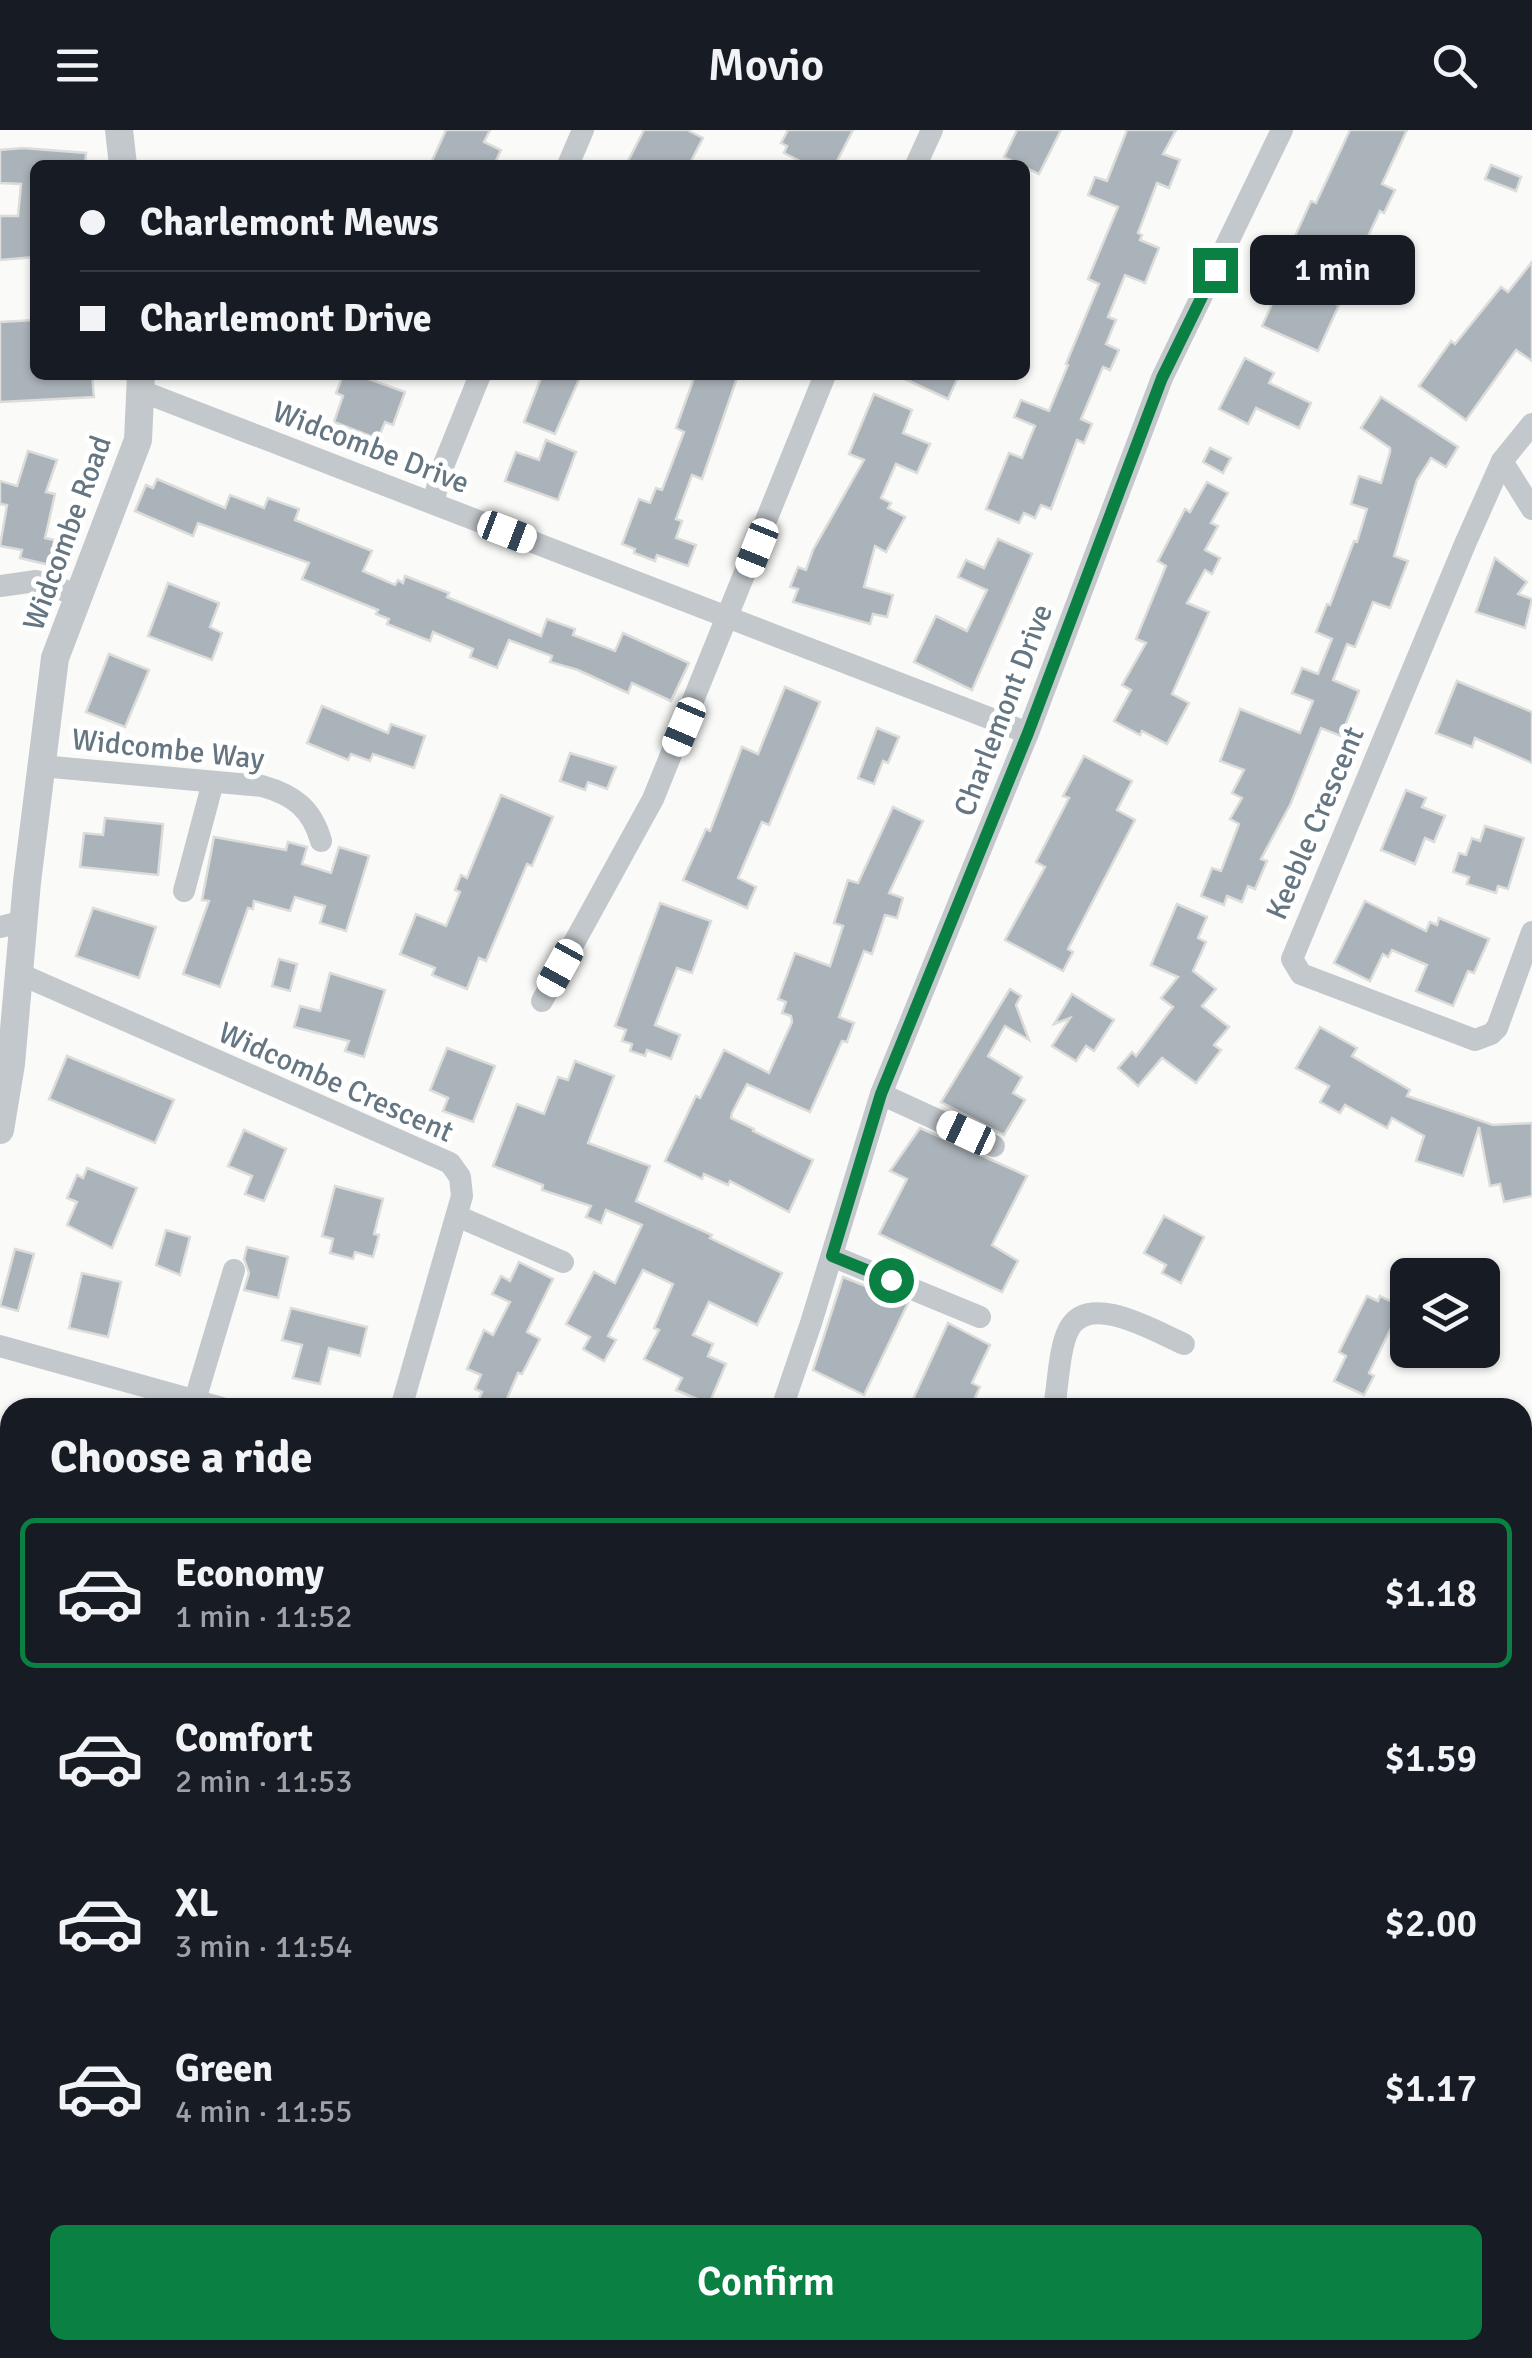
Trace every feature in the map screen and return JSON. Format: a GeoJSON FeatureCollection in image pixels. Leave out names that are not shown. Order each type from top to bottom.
{"type":"FeatureCollection","features":[{"type":"Feature","properties":{"kind":"street"},"geometry":{"type":"LineString","coordinates":[[570,160],[583,130]]}},
{"type":"Feature","properties":{"kind":"street"},"geometry":{"type":"LineString","coordinates":[[918,160],[932,130]]}},
{"type":"Feature","properties":{"kind":"street","name":"Charlemont Drive"},"geometry":{"type":"LineString","coordinates":[[786,1398],[881,1094],[1028,733],[1162,378],[1282,130]]}},
{"type":"Feature","properties":{"kind":"street"},"geometry":{"type":"LineString","coordinates":[[433,502],[478,380]]}},
{"type":"Feature","properties":{"kind":"street"},"geometry":{"type":"LineString","coordinates":[[542,1001],[654,799],[823,380]]}},
{"type":"Feature","properties":{"kind":"street","name":"Widcombe Drive"},"geometry":{"type":"LineString","coordinates":[[141,383],[433,502],[1028,733]]}},
{"type":"Feature","properties":{"kind":"street","name":"Widcombe Road"},"geometry":{"type":"LineString","coordinates":[[0,1130],[20,974],[12,924],[56,658],[138,440],[141,383]]}},
{"type":"Feature","properties":{"kind":"street","name":"Keeble Crescent"},"geometry":{"type":"LineString","coordinates":[[1532,424],[1502,461],[1292,959],[1300,974],[1476,1040],[1497,1028],[1532,932]]}},
{"type":"Feature","properties":{"kind":"street"},"geometry":{"type":"LineString","coordinates":[[1502,461],[1532,509]]}},
{"type":"Feature","properties":{"kind":"street"},"geometry":{"type":"LineString","coordinates":[[0,586],[36,581],[78,595]]}},
{"type":"Feature","properties":{"kind":"street","name":"Widcombe Way"},"geometry":{"type":"LineString","coordinates":[[41,766],[262,786],[292,798],[315,819],[321,841]]}},
{"type":"Feature","properties":{"kind":"street"},"geometry":{"type":"LineString","coordinates":[[184,891],[212,782]]}},
{"type":"Feature","properties":{"kind":"street","name":"Widcombe Crescent"},"geometry":{"type":"LineString","coordinates":[[20,974],[450,1163],[460,1177],[462,1196],[404,1398]]}},
{"type":"Feature","properties":{"kind":"street"},"geometry":{"type":"LineString","coordinates":[[881,1094],[994,1146]]}},
{"type":"Feature","properties":{"kind":"street"},"geometry":{"type":"LineString","coordinates":[[457,1216],[563,1262]]}},
{"type":"Feature","properties":{"kind":"street"},"geometry":{"type":"LineString","coordinates":[[832,1256],[980,1317]]}},
{"type":"Feature","properties":{"kind":"street"},"geometry":{"type":"LineString","coordinates":[[196,1398],[234,1270]]}},
{"type":"Feature","properties":{"kind":"street"},"geometry":{"type":"LineString","coordinates":[[1056,1398],[1067,1332],[1086,1314],[1110,1314],[1184,1344]]}},
{"type":"Feature","properties":{"kind":"street"},"geometry":{"type":"LineString","coordinates":[[0,1346],[188,1398]]}},
{"type":"Feature","properties":{"kind":"building"},"geometry":{"type":"Polygon","coordinates":[[[446,130],[490,130],[484,142],[501,150],[496,160],[432,160],[446,130]]]}},
{"type":"Feature","properties":{"kind":"building"},"geometry":{"type":"Polygon","coordinates":[[[644,130],[687,130],[703,138],[692,160],[629,160],[644,130]]]}},
{"type":"Feature","properties":{"kind":"building"},"geometry":{"type":"Polygon","coordinates":[[[788,130],[853,130],[838,160],[798,160],[784,153],[787,146],[781,143],[788,130]]]}},
{"type":"Feature","properties":{"kind":"building"},"geometry":{"type":"Polygon","coordinates":[[[1017,130],[1061,130],[1039,174],[1030,170],[1030,160],[1004,157],[1017,130]]]}},
{"type":"Feature","properties":{"kind":"building"},"geometry":{"type":"Polygon","coordinates":[[[1127,130],[1176,130],[1163,154],[1180,160],[1169,188],[1157,183],[1138,233],[1142,235],[1140,240],[1159,248],[1145,283],[1125,275],[1108,317],[1116,320],[1106,344],[1119,350],[1110,370],[1103,367],[1081,419],[1092,424],[1084,443],[1077,440],[1051,509],[1041,505],[1035,518],[1024,513],[1019,523],[986,509],[1009,453],[1022,458],[1035,426],[1014,417],[1021,400],[1049,411],[1099,284],[1088,279],[1118,207],[1088,195],[1095,177],[1107,181],[1127,130]]]}},
{"type":"Feature","properties":{"kind":"building"},"geometry":{"type":"Polygon","coordinates":[[[1350,130],[1407,130],[1382,184],[1395,190],[1384,213],[1380,211],[1318,351],[1262,326],[1292,259],[1286,256],[1350,130]]]}},
{"type":"Feature","properties":{"kind":"building"},"geometry":{"type":"Polygon","coordinates":[[[0,150],[86,153],[85,160],[30,160],[30,257],[0,260],[0,216],[18,216],[21,184],[0,183],[0,150]]]}},
{"type":"Feature","properties":{"kind":"building"},"geometry":{"type":"Polygon","coordinates":[[[1491,165],[1521,177],[1516,191],[1485,179],[1491,165]]]}},
{"type":"Feature","properties":{"kind":"building"},"geometry":{"type":"Polygon","coordinates":[[[1532,262],[1532,361],[1516,350],[1466,420],[1419,386],[1451,341],[1455,344],[1501,287],[1508,292],[1532,262]]]}},
{"type":"Feature","properties":{"kind":"building"},"geometry":{"type":"Polygon","coordinates":[[[30,320],[30,380],[92,380],[94,397],[0,402],[0,322],[30,320]]]}},
{"type":"Feature","properties":{"kind":"building"},"geometry":{"type":"Polygon","coordinates":[[[1245,358],[1274,373],[1269,383],[1311,403],[1299,428],[1256,408],[1248,424],[1219,409],[1245,358]]]}},
{"type":"Feature","properties":{"kind":"building"},"geometry":{"type":"Polygon","coordinates":[[[341,380],[372,380],[405,392],[393,425],[385,422],[378,439],[334,422],[343,396],[336,393],[341,380]]]}},
{"type":"Feature","properties":{"kind":"building"},"geometry":{"type":"Polygon","coordinates":[[[540,380],[579,380],[555,434],[524,422],[540,380]]]}},
{"type":"Feature","properties":{"kind":"building"},"geometry":{"type":"Polygon","coordinates":[[[693,380],[736,380],[702,479],[692,475],[676,519],[682,521],[676,538],[696,545],[688,566],[657,555],[655,561],[622,544],[639,499],[650,503],[656,488],[662,490],[684,432],[676,428],[693,380]]]}},
{"type":"Feature","properties":{"kind":"building"},"geometry":{"type":"Polygon","coordinates":[[[907,380],[957,380],[948,399],[907,380]]]}},
{"type":"Feature","properties":{"kind":"building"},"geometry":{"type":"Polygon","coordinates":[[[874,394],[912,410],[903,433],[930,444],[917,473],[896,464],[881,498],[891,503],[888,508],[905,517],[886,552],[875,546],[864,587],[893,595],[887,617],[873,614],[870,624],[793,602],[798,589],[790,587],[798,567],[806,570],[813,550],[864,460],[849,454],[874,394]]]}},
{"type":"Feature","properties":{"kind":"building"},"geometry":{"type":"Polygon","coordinates":[[[1381,397],[1458,447],[1446,467],[1431,458],[1417,480],[1394,556],[1408,561],[1390,608],[1373,602],[1355,647],[1347,644],[1333,680],[1359,691],[1341,736],[1321,728],[1291,803],[1261,859],[1267,861],[1255,889],[1248,886],[1242,902],[1227,896],[1224,905],[1201,896],[1212,868],[1221,871],[1239,824],[1230,819],[1242,798],[1232,793],[1244,770],[1220,761],[1240,709],[1300,733],[1313,701],[1292,693],[1302,668],[1318,674],[1332,639],[1316,632],[1354,541],[1357,542],[1367,509],[1351,504],[1359,476],[1381,483],[1390,452],[1390,448],[1361,428],[1381,397]]]}},
{"type":"Feature","properties":{"kind":"building"},"geometry":{"type":"Polygon","coordinates":[[[546,440],[576,452],[558,500],[505,481],[516,452],[539,460],[546,440]]]}},
{"type":"Feature","properties":{"kind":"building"},"geometry":{"type":"Polygon","coordinates":[[[1210,448],[1231,458],[1223,473],[1203,462],[1210,448]]]}},
{"type":"Feature","properties":{"kind":"building"},"geometry":{"type":"Polygon","coordinates":[[[28,451],[57,460],[46,492],[55,494],[45,538],[64,542],[58,567],[20,558],[22,550],[0,546],[7,505],[0,504],[0,481],[17,486],[28,451]]]}},
{"type":"Feature","properties":{"kind":"building"},"geometry":{"type":"Polygon","coordinates":[[[157,479],[225,508],[230,495],[264,508],[268,498],[299,509],[295,520],[372,551],[363,571],[395,585],[398,580],[403,583],[405,576],[541,636],[547,619],[575,629],[573,635],[615,651],[623,633],[689,663],[671,701],[632,683],[628,693],[550,662],[552,656],[509,640],[497,668],[470,657],[473,649],[433,632],[430,641],[387,624],[389,619],[376,614],[378,610],[302,579],[309,563],[198,523],[193,536],[135,511],[146,485],[153,488],[157,479]]]}},
{"type":"Feature","properties":{"kind":"building"},"geometry":{"type":"Polygon","coordinates":[[[1207,482],[1228,493],[1211,523],[1218,526],[1205,550],[1220,558],[1212,574],[1205,570],[1187,603],[1209,612],[1172,694],[1189,703],[1167,744],[1114,721],[1131,690],[1122,685],[1146,643],[1136,639],[1166,566],[1158,561],[1185,509],[1190,512],[1207,482]]]}},
{"type":"Feature","properties":{"kind":"building"},"geometry":{"type":"Polygon","coordinates":[[[998,539],[1032,554],[972,690],[914,662],[936,616],[967,631],[987,590],[958,577],[966,560],[984,568],[998,539]]]}},
{"type":"Feature","properties":{"kind":"building"},"geometry":{"type":"Polygon","coordinates":[[[1495,558],[1527,582],[1518,594],[1532,599],[1525,628],[1476,612],[1495,558]]]}},
{"type":"Feature","properties":{"kind":"building"},"geometry":{"type":"Polygon","coordinates":[[[168,583],[219,603],[210,627],[222,633],[212,660],[148,636],[168,583]]]}},
{"type":"Feature","properties":{"kind":"building"},"geometry":{"type":"Polygon","coordinates":[[[109,654],[149,670],[125,727],[86,712],[109,654]]]}},
{"type":"Feature","properties":{"kind":"building"},"geometry":{"type":"Polygon","coordinates":[[[1457,681],[1532,712],[1532,763],[1475,738],[1472,747],[1436,733],[1457,681]]]}},
{"type":"Feature","properties":{"kind":"building"},"geometry":{"type":"Polygon","coordinates":[[[785,687],[820,702],[769,825],[762,822],[738,878],[756,887],[747,908],[683,880],[706,829],[710,831],[742,747],[758,754],[785,687]]]}},
{"type":"Feature","properties":{"kind":"building"},"geometry":{"type":"Polygon","coordinates":[[[322,706],[388,733],[391,724],[425,736],[414,768],[373,754],[370,761],[351,754],[348,760],[307,743],[322,706]]]}},
{"type":"Feature","properties":{"kind":"building"},"geometry":{"type":"Polygon","coordinates":[[[877,728],[899,737],[874,784],[858,778],[877,728]]]}},
{"type":"Feature","properties":{"kind":"building"},"geometry":{"type":"Polygon","coordinates":[[[570,753],[616,767],[607,789],[588,782],[585,790],[560,781],[570,753]]]}},
{"type":"Feature","properties":{"kind":"building"},"geometry":{"type":"Polygon","coordinates":[[[1084,756],[1132,781],[1117,810],[1135,820],[1068,949],[1073,952],[1063,971],[1005,940],[1045,867],[1036,862],[1069,798],[1063,796],[1084,756]]]}},
{"type":"Feature","properties":{"kind":"building"},"geometry":{"type":"Polygon","coordinates":[[[1406,790],[1426,798],[1422,807],[1445,816],[1434,842],[1425,838],[1415,864],[1381,850],[1406,790]]]}},
{"type":"Feature","properties":{"kind":"building"},"geometry":{"type":"Polygon","coordinates":[[[501,795],[553,817],[532,866],[527,864],[486,961],[479,958],[467,989],[432,975],[435,968],[400,954],[416,914],[446,926],[460,892],[455,890],[461,875],[467,878],[501,795]]]}},
{"type":"Feature","properties":{"kind":"building"},"geometry":{"type":"Polygon","coordinates":[[[893,807],[923,821],[889,893],[903,898],[897,918],[885,915],[872,954],[864,951],[839,1017],[854,1023],[847,1042],[842,1041],[810,1112],[747,1084],[732,1113],[731,1118],[753,1131],[813,1160],[789,1212],[730,1181],[728,1185],[704,1174],[702,1179],[665,1161],[696,1096],[700,1098],[724,1050],[769,1073],[792,1022],[791,1016],[782,1013],[786,1002],[778,999],[795,953],[830,966],[843,926],[834,923],[848,880],[858,883],[893,807]]]}},
{"type":"Feature","properties":{"kind":"building"},"geometry":{"type":"Polygon","coordinates":[[[105,818],[163,824],[158,875],[80,867],[84,833],[103,835],[105,818]]]}},
{"type":"Feature","properties":{"kind":"building"},"geometry":{"type":"Polygon","coordinates":[[[1485,826],[1524,838],[1508,889],[1498,886],[1496,893],[1467,884],[1469,877],[1453,872],[1459,853],[1466,855],[1472,838],[1480,841],[1485,826]]]}},
{"type":"Feature","properties":{"kind":"building"},"geometry":{"type":"Polygon","coordinates":[[[214,837],[286,850],[288,842],[307,847],[302,864],[331,873],[339,847],[369,856],[346,931],[320,923],[325,906],[295,897],[290,911],[254,901],[253,909],[248,908],[220,987],[183,974],[209,901],[202,900],[214,837]]]}},
{"type":"Feature","properties":{"kind":"building"},"geometry":{"type":"Polygon","coordinates":[[[1365,901],[1426,931],[1430,922],[1437,925],[1439,918],[1489,939],[1474,973],[1468,971],[1453,1006],[1416,991],[1427,965],[1392,950],[1388,957],[1383,954],[1370,981],[1334,963],[1365,901]]]}},
{"type":"Feature","properties":{"kind":"building"},"geometry":{"type":"Polygon","coordinates":[[[660,903],[711,921],[692,973],[677,968],[655,1025],[680,1035],[671,1059],[647,1050],[645,1056],[630,1051],[632,1044],[622,1041],[626,1030],[615,1026],[660,903]]]}},
{"type":"Feature","properties":{"kind":"building"},"geometry":{"type":"Polygon","coordinates":[[[1177,904],[1207,917],[1198,938],[1206,942],[1193,971],[1216,989],[1202,1006],[1229,1027],[1214,1045],[1221,1050],[1196,1083],[1162,1058],[1138,1086],[1118,1068],[1132,1052],[1136,1056],[1173,1007],[1161,998],[1178,977],[1151,965],[1177,904]]]}},
{"type":"Feature","properties":{"kind":"building"},"geometry":{"type":"Polygon","coordinates":[[[93,908],[156,927],[139,978],[76,956],[93,908]]]}},
{"type":"Feature","properties":{"kind":"building"},"geometry":{"type":"Polygon","coordinates":[[[279,959],[297,964],[290,991],[272,986],[279,959]]]}},
{"type":"Feature","properties":{"kind":"building"},"geometry":{"type":"Polygon","coordinates":[[[330,973],[385,990],[364,1057],[345,1051],[349,1041],[294,1027],[300,1006],[320,1011],[330,973]]]}},
{"type":"Feature","properties":{"kind":"building"},"geometry":{"type":"Polygon","coordinates":[[[1010,989],[1021,996],[1016,1005],[1029,1040],[1005,1026],[988,1056],[1022,1077],[1013,1093],[1025,1100],[1004,1135],[941,1102],[1010,989]]]}},
{"type":"Feature","properties":{"kind":"building"},"geometry":{"type":"Polygon","coordinates":[[[1072,994],[1114,1020],[1094,1051],[1086,1046],[1076,1061],[1052,1046],[1070,1018],[1054,1024],[1072,994]]]}},
{"type":"Feature","properties":{"kind":"building"},"geometry":{"type":"Polygon","coordinates":[[[1320,1027],[1357,1048],[1352,1056],[1410,1090],[1407,1096],[1493,1125],[1532,1123],[1532,1196],[1504,1202],[1500,1184],[1490,1186],[1479,1127],[1463,1176],[1416,1161],[1424,1136],[1392,1118],[1387,1128],[1345,1105],[1340,1113],[1320,1102],[1329,1086],[1296,1068],[1320,1027]]]}},
{"type":"Feature","properties":{"kind":"building"},"geometry":{"type":"Polygon","coordinates":[[[447,1048],[495,1066],[473,1122],[443,1111],[448,1098],[430,1090],[447,1048]]]}},
{"type":"Feature","properties":{"kind":"building"},"geometry":{"type":"Polygon","coordinates":[[[67,1056],[174,1100],[155,1143],[49,1099],[67,1056]]]}},
{"type":"Feature","properties":{"kind":"building"},"geometry":{"type":"Polygon","coordinates":[[[575,1061],[614,1076],[588,1143],[650,1166],[636,1201],[712,1235],[710,1238],[782,1273],[757,1325],[709,1302],[693,1335],[713,1344],[708,1356],[726,1364],[712,1398],[695,1398],[676,1390],[682,1378],[644,1359],[659,1330],[654,1328],[673,1284],[643,1270],[608,1336],[616,1340],[604,1361],[583,1349],[590,1337],[566,1324],[594,1272],[615,1283],[642,1225],[606,1210],[601,1223],[586,1217],[591,1206],[542,1190],[543,1185],[493,1166],[517,1104],[544,1114],[558,1077],[568,1080],[575,1061]]]}},
{"type":"Feature","properties":{"kind":"building"},"geometry":{"type":"Polygon","coordinates":[[[920,1128],[1027,1176],[992,1245],[1018,1261],[1002,1292],[879,1234],[907,1179],[890,1171],[920,1128]]]}},
{"type":"Feature","properties":{"kind":"building"},"geometry":{"type":"Polygon","coordinates":[[[244,1130],[286,1149],[264,1201],[245,1194],[252,1176],[228,1166],[244,1130]]]}},
{"type":"Feature","properties":{"kind":"building"},"geometry":{"type":"Polygon","coordinates":[[[87,1168],[137,1188],[112,1248],[67,1225],[77,1202],[67,1198],[77,1175],[83,1178],[87,1168]]]}},
{"type":"Feature","properties":{"kind":"building"},"geometry":{"type":"Polygon","coordinates":[[[335,1186],[383,1199],[373,1257],[355,1252],[353,1259],[330,1253],[333,1239],[322,1236],[335,1186]]]}},
{"type":"Feature","properties":{"kind":"building"},"geometry":{"type":"Polygon","coordinates":[[[1164,1216],[1204,1237],[1181,1283],[1162,1273],[1166,1265],[1144,1253],[1164,1216]]]}},
{"type":"Feature","properties":{"kind":"building"},"geometry":{"type":"Polygon","coordinates":[[[166,1230],[190,1237],[180,1275],[156,1265],[166,1230]]]}},
{"type":"Feature","properties":{"kind":"building"},"geometry":{"type":"Polygon","coordinates":[[[247,1247],[288,1257],[278,1298],[244,1290],[249,1273],[244,1259],[247,1247]]]}},
{"type":"Feature","properties":{"kind":"building"},"geometry":{"type":"Polygon","coordinates":[[[15,1249],[34,1254],[18,1311],[0,1306],[15,1249]]]}},
{"type":"Feature","properties":{"kind":"building"},"geometry":{"type":"Polygon","coordinates":[[[519,1262],[553,1279],[527,1332],[540,1339],[507,1398],[479,1398],[482,1392],[475,1389],[481,1375],[467,1369],[484,1330],[493,1335],[510,1302],[492,1294],[501,1276],[510,1281],[519,1262]]]}},
{"type":"Feature","properties":{"kind":"building"},"geometry":{"type":"Polygon","coordinates":[[[82,1273],[121,1282],[108,1337],[69,1328],[82,1273]]]}},
{"type":"Feature","properties":{"kind":"building"},"geometry":{"type":"Polygon","coordinates":[[[843,1277],[908,1303],[864,1395],[813,1370],[843,1277]]]}},
{"type":"Feature","properties":{"kind":"building"},"geometry":{"type":"Polygon","coordinates":[[[1367,1296],[1390,1301],[1390,1330],[1369,1373],[1374,1376],[1364,1395],[1334,1381],[1346,1356],[1339,1352],[1367,1296]]]}},
{"type":"Feature","properties":{"kind":"building"},"geometry":{"type":"Polygon","coordinates":[[[291,1308],[367,1327],[360,1356],[329,1348],[320,1384],[293,1378],[302,1345],[282,1340],[291,1308]]]}},
{"type":"Feature","properties":{"kind":"building"},"geometry":{"type":"Polygon","coordinates":[[[948,1323],[990,1345],[972,1383],[980,1387],[975,1398],[914,1398],[948,1323]]]}},
{"type":"Feature","properties":{"kind":"route"},"geometry":{"type":"LineString","coordinates":[[891,1280],[832,1256],[881,1094],[1028,733],[1162,378],[1215,270]]}}]}
